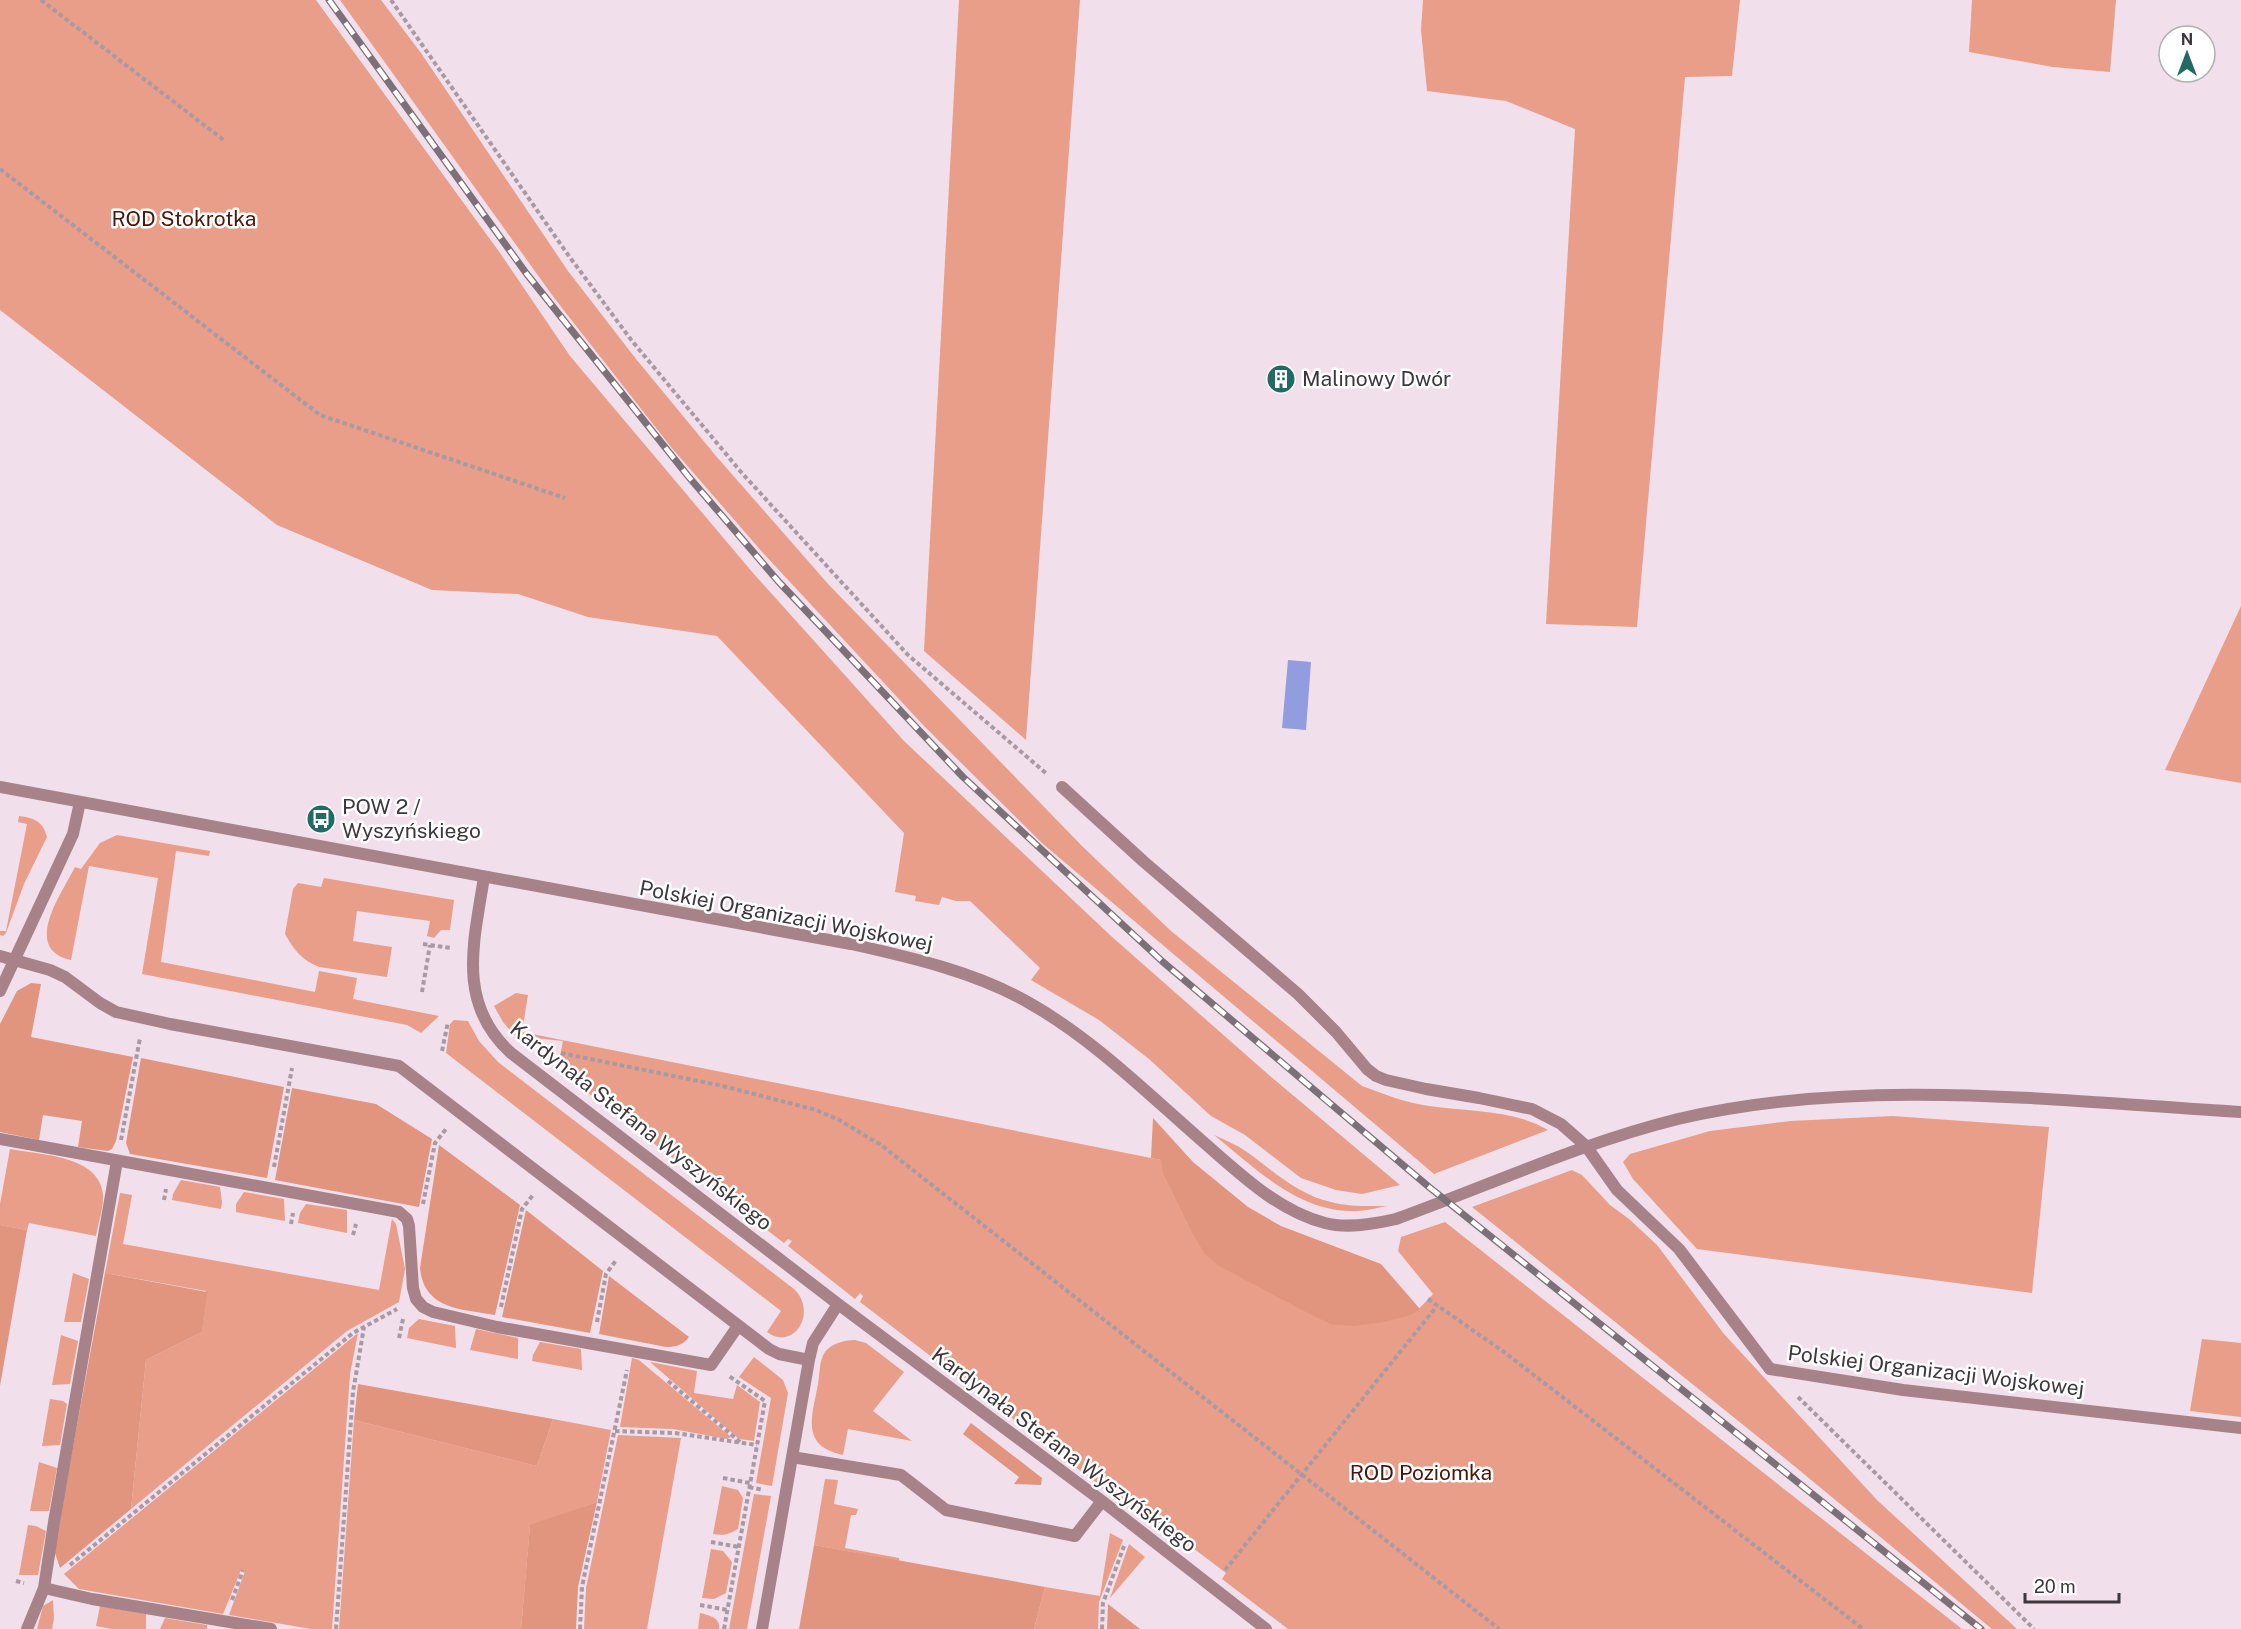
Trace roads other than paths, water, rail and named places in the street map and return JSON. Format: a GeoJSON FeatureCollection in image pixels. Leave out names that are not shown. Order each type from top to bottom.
{"type":"FeatureCollection","features":[{"type":"Feature","properties":{"kind":"street","name":"Polskiej Organizacji Wojskowej"},"geometry":{"type":"LineString","coordinates":[[0,787],[869,948],[915,959],[996,987],[1031,1004],[1089,1044],[1247,1180],[1289,1207],[1325,1223],[1354,1225],[1396,1219],[1586,1146],[1677,1119],[1833,1097],[1929,1094],[2241,1112]]}},
{"type":"Feature","properties":{"kind":"street","name":"Polskiej Organizacji Wojskowej"},"geometry":{"type":"LineString","coordinates":[[1062,788],[1298,994],[1376,1076],[1426,1089],[1532,1109],[1562,1124],[1586,1146],[1617,1190],[1679,1250],[1770,1369],[1903,1390],[2241,1428]]}},
{"type":"Feature","properties":{"kind":"street"},"geometry":{"type":"LineString","coordinates":[[0,991],[73,834],[80,802]]}},
{"type":"Feature","properties":{"kind":"street","name":"Kardynała Stefana Wyszyńskiego"},"geometry":{"type":"LineString","coordinates":[[484,877],[476,926],[472,980],[478,1007],[495,1039],[838,1304],[1102,1501],[1266,1629]]}},
{"type":"Feature","properties":{"kind":"street"},"geometry":{"type":"LineString","coordinates":[[0,956],[50,970],[65,977],[116,1012],[399,1066],[738,1326],[778,1354],[809,1360]]}},
{"type":"Feature","properties":{"kind":"street"},"geometry":{"type":"LineString","coordinates":[[0,1139],[399,1212],[408,1222],[413,1288],[411,1302],[444,1315],[497,1327],[711,1365],[738,1326]]}},
{"type":"Feature","properties":{"kind":"street"},"geometry":{"type":"LineString","coordinates":[[27,1629],[44,1588],[117,1161]]}},
{"type":"Feature","properties":{"kind":"street"},"geometry":{"type":"LineString","coordinates":[[762,1629],[809,1360],[813,1343],[838,1304]]}},
{"type":"Feature","properties":{"kind":"street"},"geometry":{"type":"LineString","coordinates":[[792,1457],[901,1475],[946,1510],[1075,1536],[1102,1501]]}},
{"type":"Feature","properties":{"kind":"street"},"geometry":{"type":"LineString","coordinates":[[44,1588],[92,1599],[271,1629]]}},
{"type":"Feature","properties":{"kind":"water"},"geometry":{"type":"Polygon","coordinates":[[[1288,660],[1311,662],[1306,730],[1282,728],[1288,660]]]}},
{"type":"Feature","properties":{"kind":"railway"},"geometry":{"type":"LineString","coordinates":[[329,0],[526,273],[688,476],[778,581],[963,777],[1163,962],[1429,1187],[1981,1629]]}},
{"type":"Feature","properties":{"kind":"place","name":"Malinowy Dwór"},"geometry":{"type":"Point","coordinates":[1281,379]}},
{"type":"Feature","properties":{"kind":"place","name":"POW 2 / Wyszyńskiego"},"geometry":{"type":"Point","coordinates":[321,819]}},
{"type":"Feature","properties":{"kind":"park label","name":"ROD Stokrotka"},"geometry":{"type":"Point","coordinates":[184,219]}},
{"type":"Feature","properties":{"kind":"park label","name":"ROD Poziomka"},"geometry":{"type":"Point","coordinates":[1421,1473]}}]}
